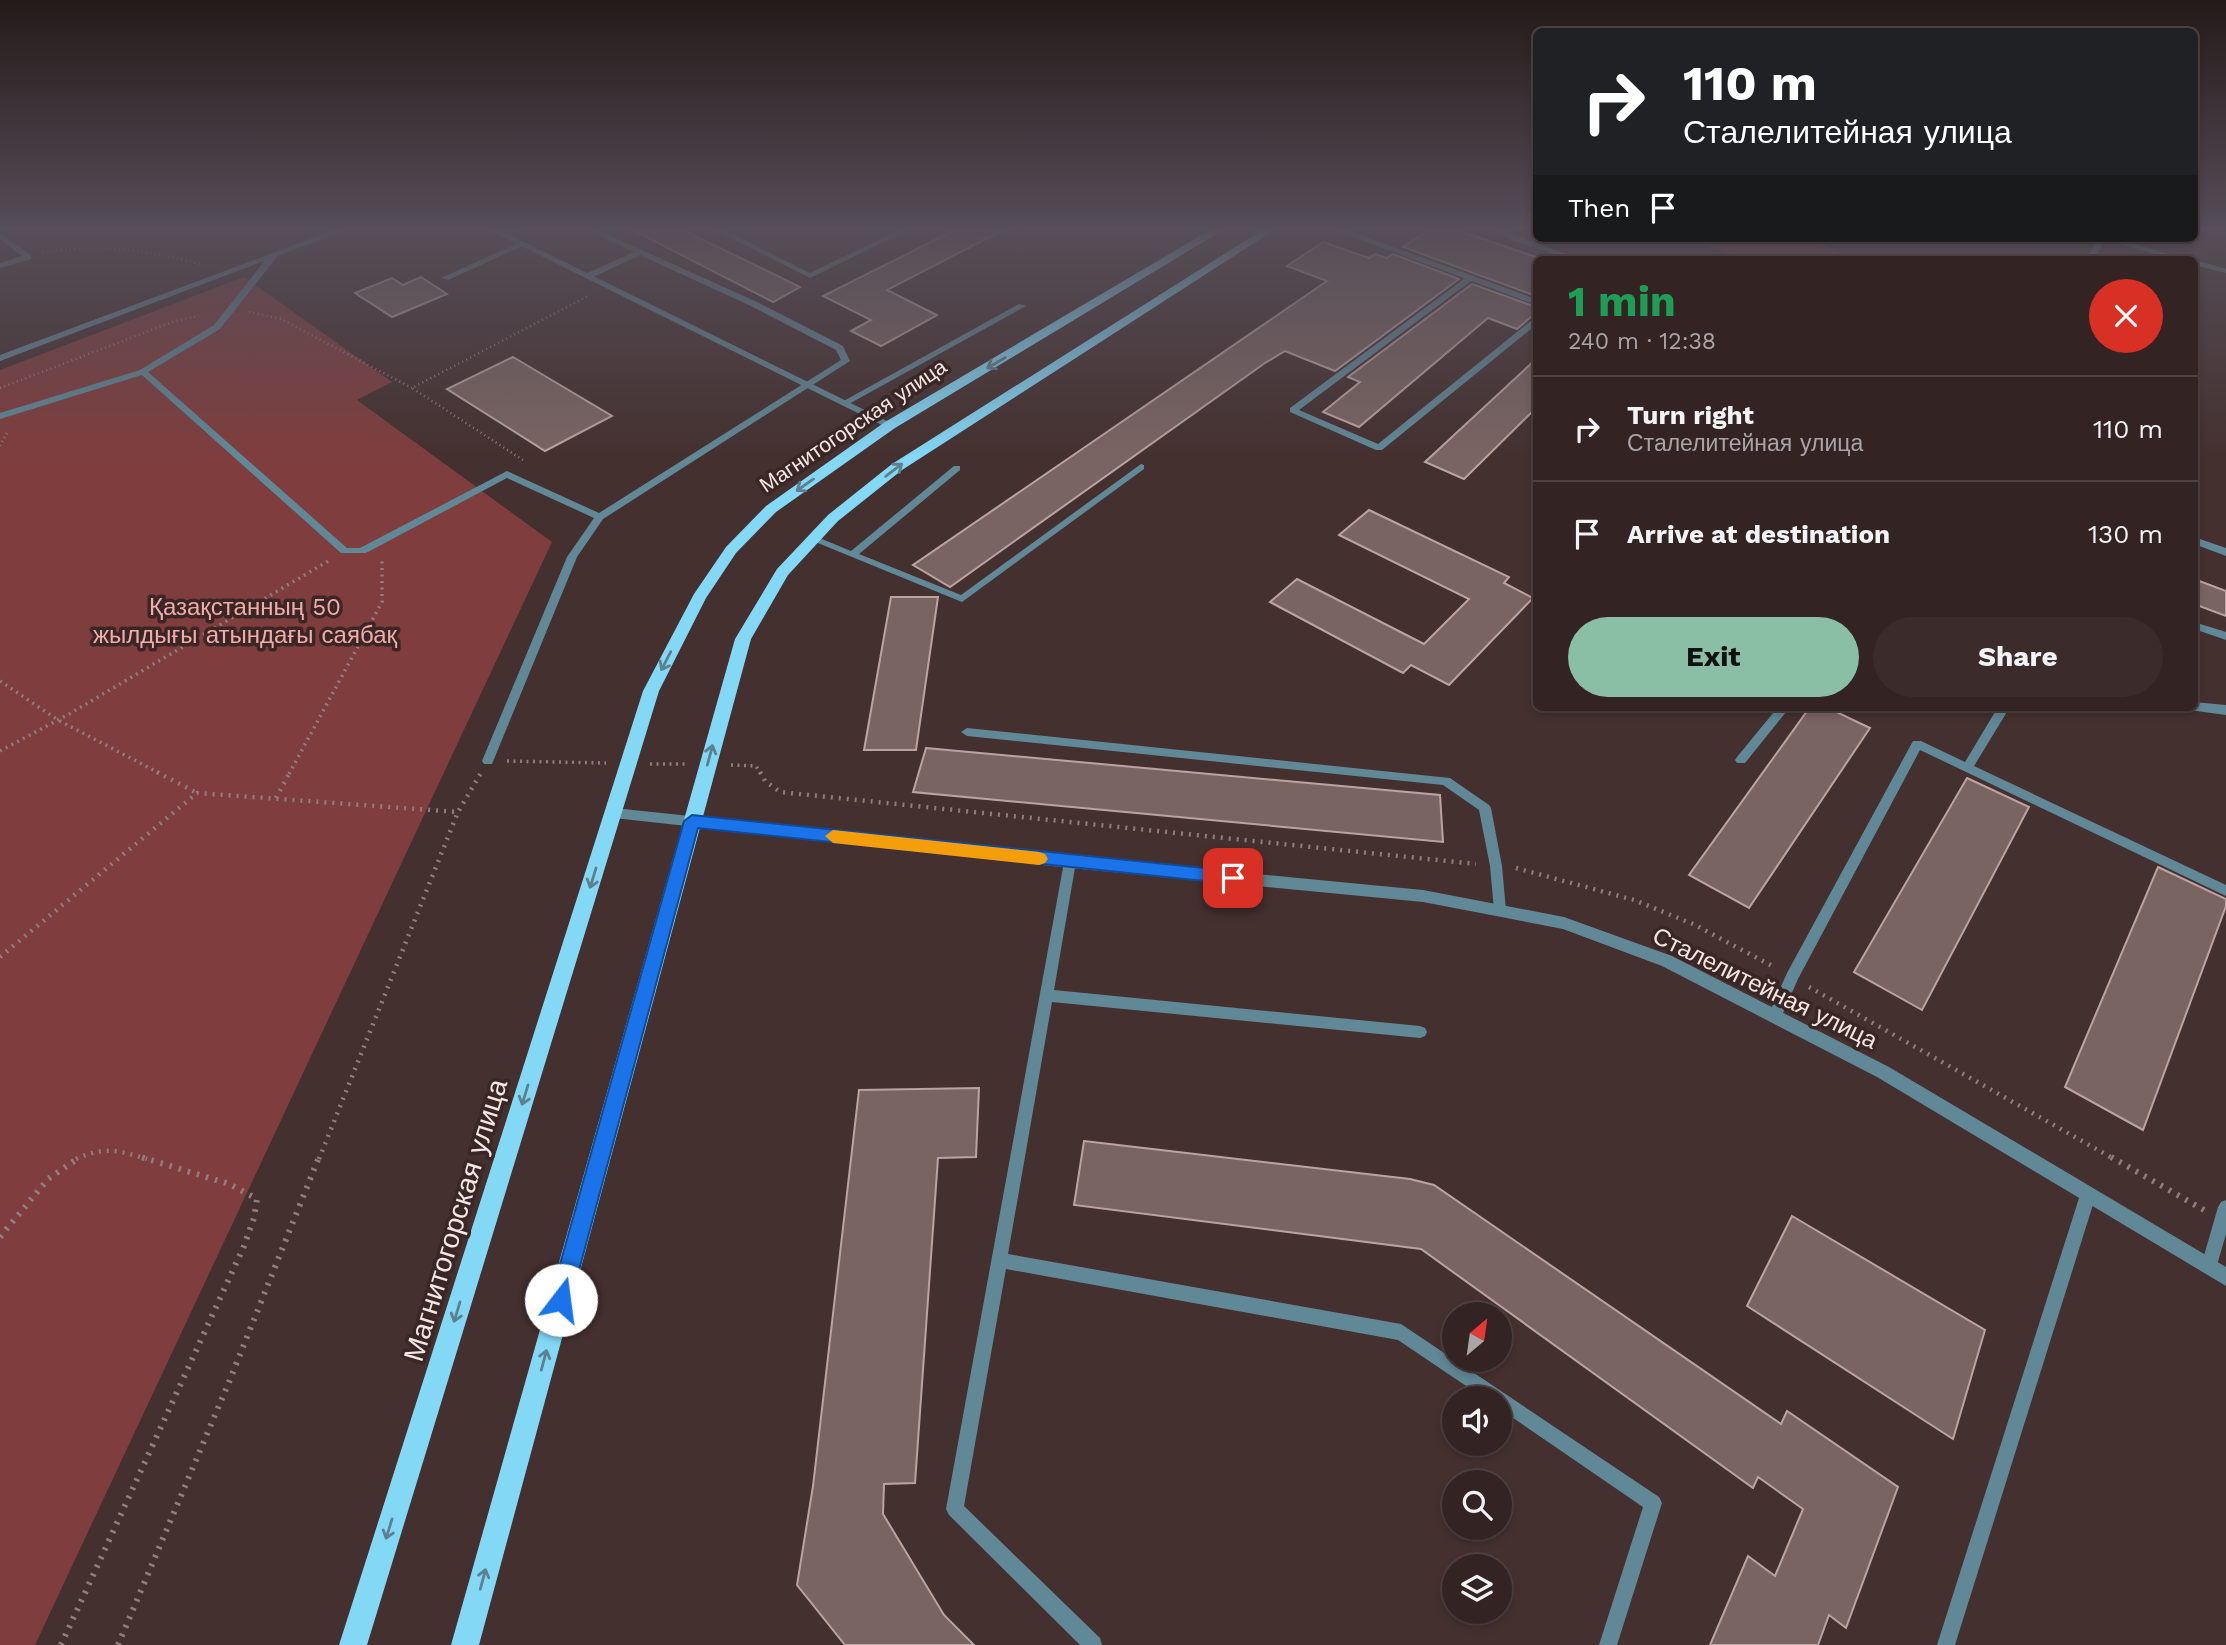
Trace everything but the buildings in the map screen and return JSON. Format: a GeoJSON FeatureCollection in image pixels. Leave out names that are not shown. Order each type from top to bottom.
{"type":"FeatureCollection","features":[{"type":"Feature","properties":{"kind":"main road","name":"Магнитогорская улица"},"geometry":{"type":"LineString","coordinates":[[353,1645],[651,691],[699,597],[731,550],[771,509],[891,425],[1094,304]]}},
{"type":"Feature","properties":{"kind":"main road"},"geometry":{"type":"LineString","coordinates":[[465,1645],[743,639],[782,572],[833,518],[897,467],[1153,304]]}},
{"type":"Feature","properties":{"kind":"street"},"geometry":{"type":"LineString","coordinates":[[0,358],[145,304]]}},
{"type":"Feature","properties":{"kind":"street"},"geometry":{"type":"LineString","coordinates":[[644,304],[891,425]]}},
{"type":"Feature","properties":{"kind":"street"},"geometry":{"type":"LineString","coordinates":[[2198,542],[2226,552]]}},
{"type":"Feature","properties":{"kind":"street"},"geometry":{"type":"LineString","coordinates":[[2198,707],[2226,710]]}},
{"type":"Feature","properties":{"kind":"street"},"geometry":{"type":"LineString","coordinates":[[614,813],[692,821]]}},
{"type":"Feature","properties":{"kind":"street","name":"Сталелитейная улица"},"geometry":{"type":"LineString","coordinates":[[692,821],[1070,862],[1423,896],[1564,923],[1667,961],[1883,1072],[2226,1277]]}},
{"type":"Feature","properties":{"kind":"lane"},"geometry":{"type":"LineString","coordinates":[[0,416],[143,372],[217,327],[235,304]]}},
{"type":"Feature","properties":{"kind":"lane"},"geometry":{"type":"LineString","coordinates":[[488,761],[572,557],[600,517],[846,361],[840,348],[753,304]]}},
{"type":"Feature","properties":{"kind":"lane"},"geometry":{"type":"LineString","coordinates":[[1437,304],[1293,411],[1379,449],[1533,323]]}},
{"type":"Feature","properties":{"kind":"lane"},"geometry":{"type":"LineString","coordinates":[[844,403],[1023,306]]}},
{"type":"Feature","properties":{"kind":"lane"},"geometry":{"type":"LineString","coordinates":[[143,372],[345,551],[362,551],[507,474],[600,517]]}},
{"type":"Feature","properties":{"kind":"lane"},"geometry":{"type":"LineString","coordinates":[[813,539],[962,599],[1141,467]]}},
{"type":"Feature","properties":{"kind":"lane"},"geometry":{"type":"LineString","coordinates":[[852,555],[957,468]]}},
{"type":"Feature","properties":{"kind":"lane"},"geometry":{"type":"LineString","coordinates":[[2198,626],[2226,636]]}},
{"type":"Feature","properties":{"kind":"lane"},"geometry":{"type":"LineString","coordinates":[[1741,760],[1781,711]]}},
{"type":"Feature","properties":{"kind":"lane"},"geometry":{"type":"LineString","coordinates":[[1967,768],[2001,711]]}},
{"type":"Feature","properties":{"kind":"lane"},"geometry":{"type":"LineString","coordinates":[[967,732],[1446,782],[1485,808],[1496,866],[1500,911]]}},
{"type":"Feature","properties":{"kind":"lane"},"geometry":{"type":"LineString","coordinates":[[1775,1016],[1792,977],[1917,744],[2226,891]]}},
{"type":"Feature","properties":{"kind":"lane"},"geometry":{"type":"LineString","coordinates":[[1070,862],[955,1508],[1093,1645]]}},
{"type":"Feature","properties":{"kind":"lane"},"geometry":{"type":"LineString","coordinates":[[1046,995],[1420,1032]]}},
{"type":"Feature","properties":{"kind":"lane"},"geometry":{"type":"LineString","coordinates":[[1946,1645],[2088,1195]]}},
{"type":"Feature","properties":{"kind":"lane"},"geometry":{"type":"LineString","coordinates":[[2208,1266],[2226,1208]]}},
{"type":"Feature","properties":{"kind":"lane"},"geometry":{"type":"LineString","coordinates":[[999,1260],[1401,1332],[1480,1386]]}},
{"type":"Feature","properties":{"kind":"lane"},"geometry":{"type":"LineString","coordinates":[[1512,1408],[1653,1503],[1608,1645]]}},
{"type":"Feature","properties":{"kind":"path"},"geometry":{"type":"LineString","coordinates":[[412,388],[574,304]]}},
{"type":"Feature","properties":{"kind":"path"},"geometry":{"type":"LineString","coordinates":[[0,388],[172,322],[230,310],[261,313],[281,319],[412,388],[527,463],[507,474]]}},
{"type":"Feature","properties":{"kind":"path"},"geometry":{"type":"LineString","coordinates":[[276,799],[382,601],[384,567],[377,542]]}},
{"type":"Feature","properties":{"kind":"path"},"geometry":{"type":"LineString","coordinates":[[0,751],[58,720],[345,551]]}},
{"type":"Feature","properties":{"kind":"path"},"geometry":{"type":"LineString","coordinates":[[0,681],[58,720],[197,793],[458,812]]}},
{"type":"Feature","properties":{"kind":"path"},"geometry":{"type":"LineString","coordinates":[[118,1645],[229,1382],[458,812],[488,761]]}},
{"type":"Feature","properties":{"kind":"path"},"geometry":{"type":"LineString","coordinates":[[729,765],[756,766],[765,782],[780,792],[801,793]]}},
{"type":"Feature","properties":{"kind":"path"},"geometry":{"type":"LineString","coordinates":[[0,957],[197,793]]}},
{"type":"Feature","properties":{"kind":"path"},"geometry":{"type":"LineString","coordinates":[[0,1237],[32,1196],[69,1162],[98,1149],[114,1149],[229,1184],[257,1199],[254,1219],[244,1246],[61,1645]]}},
{"type":"Feature","properties":{"kind":"green space","name":"Қазақстанның 50 жылдығы атындағы саябақ"},"geometry":{"type":"Polygon","coordinates":[[[174,304],[282,304],[392,382],[357,400],[552,542],[35,1645],[0,1645],[0,370],[174,304]]]}},
{"type":"Feature","properties":{"kind":"slow traffic"},"geometry":{"type":"LineString","coordinates":[[833,836],[1039,859]]}},
{"type":"Feature","properties":{"kind":"route"},"geometry":{"type":"LineString","coordinates":[[561,1300],[692,821],[1233,878]]}}]}
